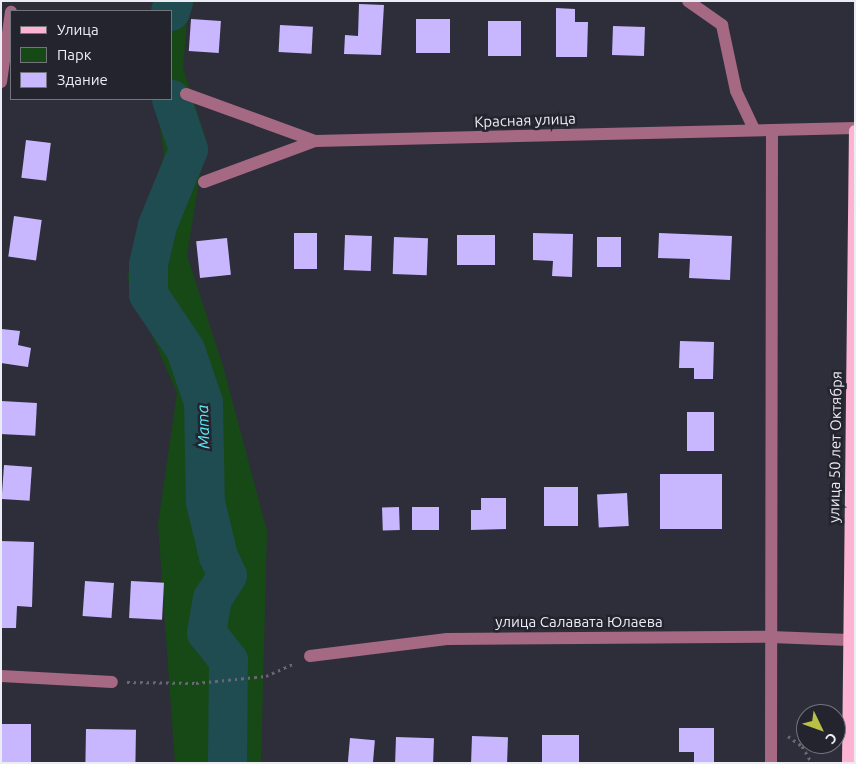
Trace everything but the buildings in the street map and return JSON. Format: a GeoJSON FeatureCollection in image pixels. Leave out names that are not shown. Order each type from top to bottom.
{"type":"FeatureCollection","features":[{"type":"Feature","properties":{"kind":"main road","name":"улица 50 лет Октября"},"geometry":{"type":"LineString","coordinates":[[848,763],[855,129]]}},
{"type":"Feature","properties":{"kind":"street"},"geometry":{"type":"LineString","coordinates":[[688,1],[722,25],[736,91],[754,129]]}},
{"type":"Feature","properties":{"kind":"street"},"geometry":{"type":"LineString","coordinates":[[1,82],[10,19]]}},
{"type":"Feature","properties":{"kind":"street"},"geometry":{"type":"LineString","coordinates":[[186,94],[315,142]]}},
{"type":"Feature","properties":{"kind":"street","name":"Красная улица"},"geometry":{"type":"LineString","coordinates":[[204,182],[315,142],[754,129],[855,129]]}},
{"type":"Feature","properties":{"kind":"street"},"geometry":{"type":"LineString","coordinates":[[772,130],[772,763]]}},
{"type":"Feature","properties":{"kind":"street","name":"улица Салавата Юлаева"},"geometry":{"type":"LineString","coordinates":[[310,656],[447,639],[771,637],[849,640]]}},
{"type":"Feature","properties":{"kind":"street"},"geometry":{"type":"LineString","coordinates":[[1,676],[112,682]]}},
{"type":"Feature","properties":{"kind":"path"},"geometry":{"type":"LineString","coordinates":[[112,682],[196,683],[266,676],[310,656]]}},
{"type":"Feature","properties":{"kind":"path"},"geometry":{"type":"LineString","coordinates":[[771,725],[802,746],[812,763]]}},
{"type":"Feature","properties":{"kind":"green space"},"geometry":{"type":"Polygon","coordinates":[[[162,1],[195,1],[187,20],[183,68],[206,139],[187,255],[223,366],[267,531],[261,763],[175,763],[158,524],[177,393],[127,278],[164,155],[156,100],[172,100],[172,10],[161,10],[162,1]]]}},
{"type":"Feature","properties":{"kind":"waterway","name":"Мата"},"geometry":{"type":"LineString","coordinates":[[170,10],[173,1]]}},
{"type":"Feature","properties":{"kind":"waterway","name":"Мата"},"geometry":{"type":"LineString","coordinates":[[171,100],[188,149],[157,225],[148,264],[148,294],[185,349],[203,402],[205,502],[218,556],[227,575],[212,598],[206,632],[228,660],[227,763]]}}]}
